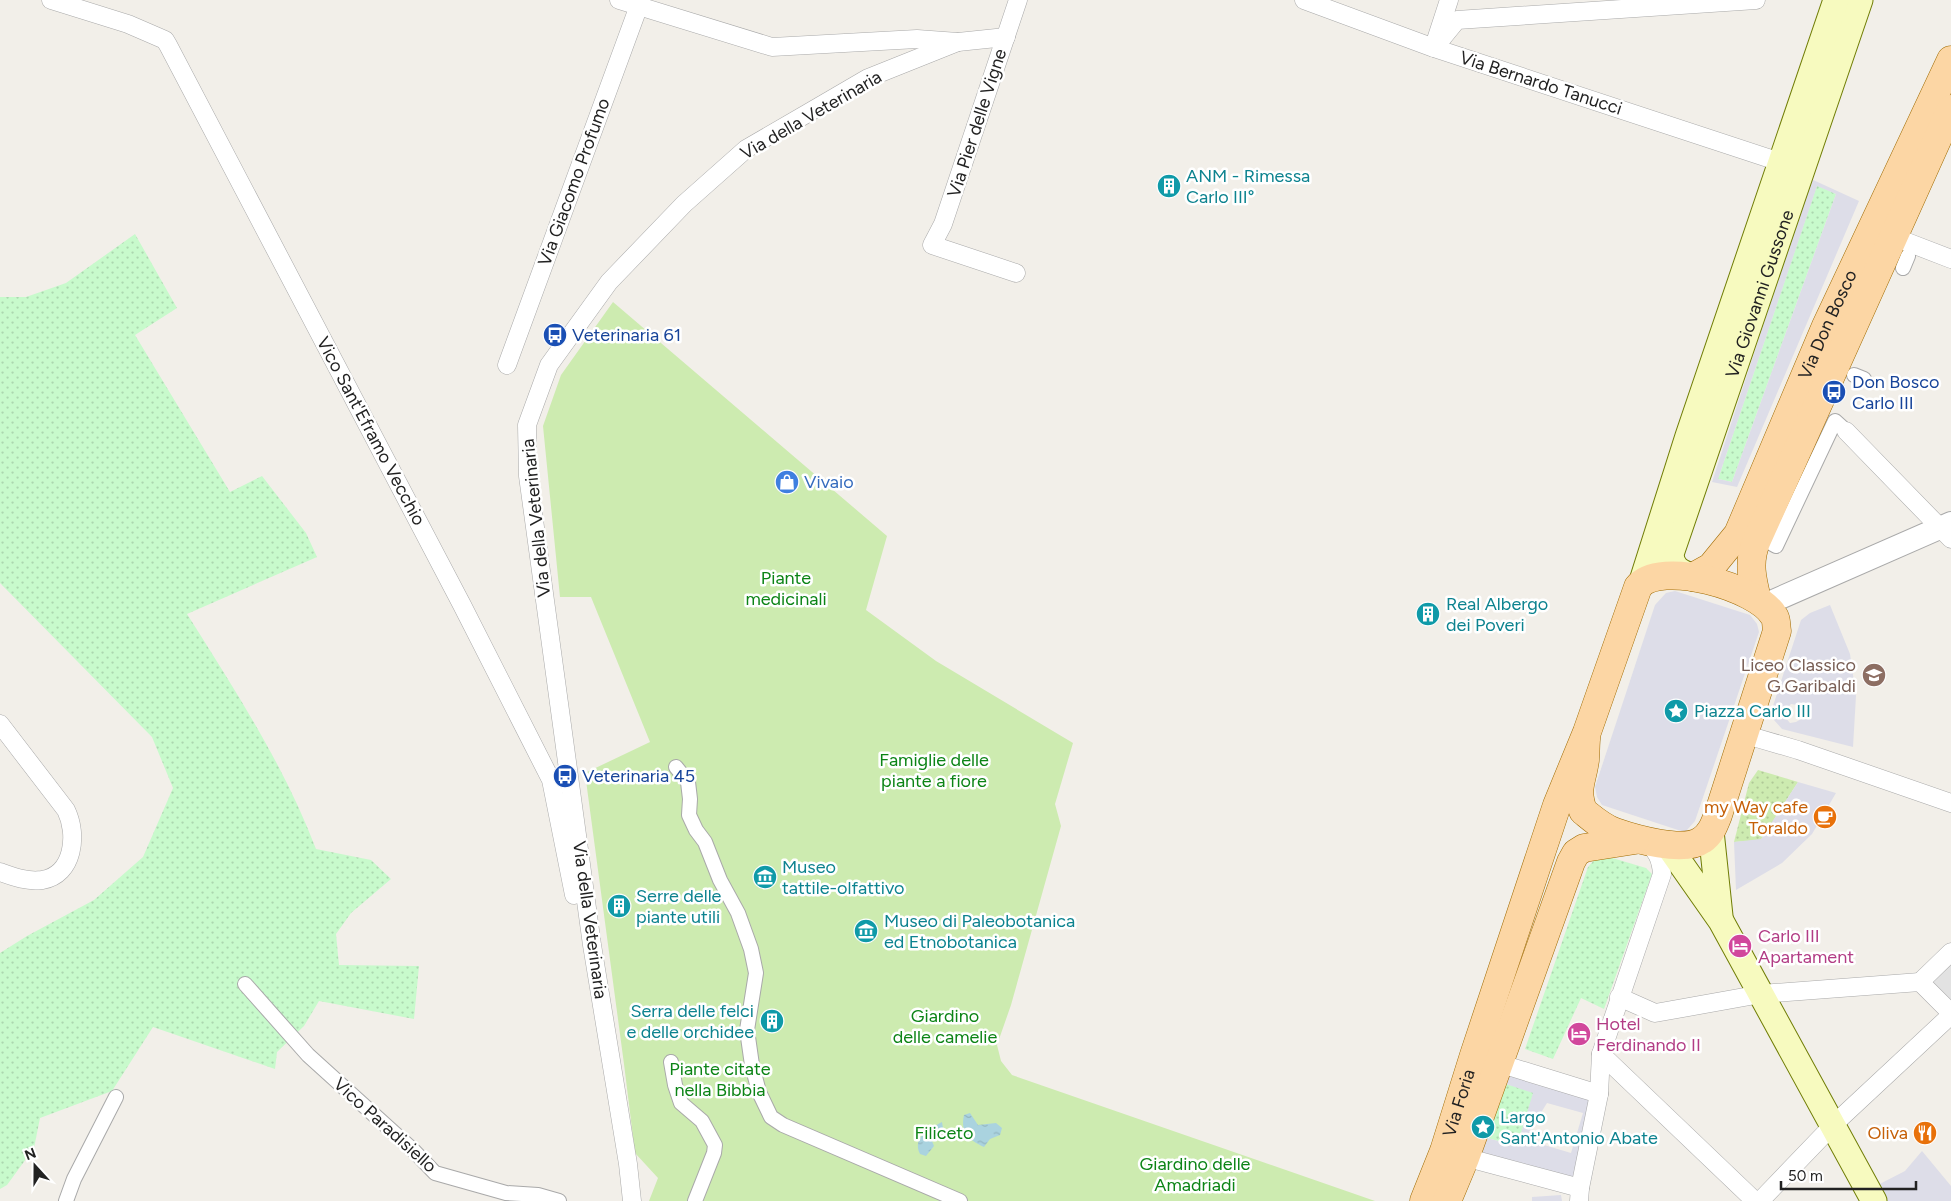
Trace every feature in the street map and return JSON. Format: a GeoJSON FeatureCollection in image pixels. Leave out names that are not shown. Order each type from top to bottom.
{"type":"FeatureCollection","features":[{"type":"Feature","properties":{"kind":"main road","name":"Via Giovanni Gussone"},"geometry":{"type":"LineString","coordinates":[[1693,577],[1679,572],[1674,567],[1671,561],[1671,554],[1791,166],[1836,0]]}},
{"type":"Feature","properties":{"kind":"main road","name":"Via Giovanni Gussone"},"geometry":{"type":"LineString","coordinates":[[1642,581],[1688,436],[1791,166],[1860,0]]}},
{"type":"Feature","properties":{"kind":"main road","name":"Via Don Bosco"},"geometry":{"type":"LineString","coordinates":[[1693,577],[1715,564],[1738,534],[1826,326],[1951,60]]}},
{"type":"Feature","properties":{"kind":"main road","name":"Via Don Bosco"},"geometry":{"type":"LineString","coordinates":[[1761,602],[1750,560],[1758,536],[1822,416],[1901,252],[1951,109]]}},
{"type":"Feature","properties":{"kind":"main road"},"geometry":{"type":"LineString","coordinates":[[1486,1059],[1557,805],[1587,732],[1638,588],[1642,581],[1653,576],[1693,577],[1743,591],[1761,602],[1775,617],[1777,631],[1711,832],[1721,921]]}},
{"type":"Feature","properties":{"kind":"main road"},"geometry":{"type":"LineString","coordinates":[[1587,732],[1584,768],[1578,790],[1578,799],[1583,811],[1614,832],[1654,842],[1688,846],[1701,841],[1711,832]]}},
{"type":"Feature","properties":{"kind":"main road"},"geometry":{"type":"LineString","coordinates":[[1654,842],[1721,921],[1874,1201]]}},
{"type":"Feature","properties":{"kind":"main road"},"geometry":{"type":"LineString","coordinates":[[1486,1059],[1576,853],[1584,848],[1596,846],[1654,842]]}},
{"type":"Feature","properties":{"kind":"main road","name":"Via Foria"},"geometry":{"type":"LineString","coordinates":[[1447,1201],[1454,1154],[1486,1059]]}},
{"type":"Feature","properties":{"kind":"main road","name":"Via Foria"},"geometry":{"type":"LineString","coordinates":[[1424,1201],[1454,1154]]}},
{"type":"Feature","properties":{"kind":"street","name":"Vico Sant'Eframo Vecchio"},"geometry":{"type":"LineString","coordinates":[[51,0],[128,24],[165,40],[168,45],[462,605],[551,780],[576,905],[592,945]]}},
{"type":"Feature","properties":{"kind":"street"},"geometry":{"type":"LineString","coordinates":[[619,0],[640,3],[772,47],[917,39],[958,42],[1006,36]]}},
{"type":"Feature","properties":{"kind":"street","name":"Via Pier delle Vigne"},"geometry":{"type":"LineString","coordinates":[[1016,273],[932,245],[943,224],[1018,0]]}},
{"type":"Feature","properties":{"kind":"street","name":"Via Bernardo Tanucci"},"geometry":{"type":"LineString","coordinates":[[1304,0],[1434,48],[1791,166]]}},
{"type":"Feature","properties":{"kind":"street"},"geometry":{"type":"LineString","coordinates":[[1434,48],[1449,0]]}},
{"type":"Feature","properties":{"kind":"street"},"geometry":{"type":"LineString","coordinates":[[1434,48],[1457,20],[1756,0]]}},
{"type":"Feature","properties":{"kind":"street","name":"Via Giacomo Profumo"},"geometry":{"type":"LineString","coordinates":[[507,365],[640,3]]}},
{"type":"Feature","properties":{"kind":"street","name":"Via della Veterinaria"},"geometry":{"type":"LineString","coordinates":[[632,1201],[628,1164],[592,945],[528,476],[527,425],[549,365],[609,282],[684,204],[746,149],[868,78],[958,42]]}},
{"type":"Feature","properties":{"kind":"street"},"geometry":{"type":"LineString","coordinates":[[1901,252],[1951,259]]}},
{"type":"Feature","properties":{"kind":"street"},"geometry":{"type":"LineString","coordinates":[[1758,536],[1776,546],[1835,421],[1948,530],[1761,602]]}},
{"type":"Feature","properties":{"kind":"street"},"geometry":{"type":"LineString","coordinates":[[0,724],[66,810],[71,820],[72,830],[72,848],[69,858],[63,867],[49,878],[28,880],[0,872]]}},
{"type":"Feature","properties":{"kind":"street"},"geometry":{"type":"LineString","coordinates":[[1743,734],[1798,750],[1951,803]]}},
{"type":"Feature","properties":{"kind":"street"},"geometry":{"type":"LineString","coordinates":[[676,767],[688,782],[690,798],[689,815],[738,913],[751,949],[756,973],[747,1030],[752,1065],[759,1092],[771,1117],[783,1125],[960,1201]]}},
{"type":"Feature","properties":{"kind":"street"},"geometry":{"type":"LineString","coordinates":[[1454,1154],[1579,1194],[1599,1094],[1601,1054],[1662,874],[1659,855],[1653,847],[1654,842]]}},
{"type":"Feature","properties":{"kind":"street"},"geometry":{"type":"LineString","coordinates":[[1619,997],[1655,1013],[1761,994],[1920,982],[1951,952]]}},
{"type":"Feature","properties":{"kind":"street"},"geometry":{"type":"LineString","coordinates":[[1760,1201],[1833,1125],[1951,1014],[1920,982]]}},
{"type":"Feature","properties":{"kind":"street","name":"Vico Paradisiello"},"geometry":{"type":"LineString","coordinates":[[245,984],[305,1052],[414,1151],[434,1173],[506,1193],[538,1195],[559,1201]]}},
{"type":"Feature","properties":{"kind":"street"},"geometry":{"type":"LineString","coordinates":[[1601,1054],[1755,1201]]}},
{"type":"Feature","properties":{"kind":"street"},"geometry":{"type":"LineString","coordinates":[[1486,1059],[1599,1094]]}},
{"type":"Feature","properties":{"kind":"street"},"geometry":{"type":"LineString","coordinates":[[671,1062],[675,1085],[681,1102],[702,1121],[715,1145],[714,1153],[695,1201]]}},
{"type":"Feature","properties":{"kind":"street"},"geometry":{"type":"LineString","coordinates":[[66,1201],[74,1180],[116,1097]]}},
{"type":"Feature","properties":{"kind":"green space"},"geometry":{"type":"Polygon","coordinates":[[[1817,185],[1836,194],[1732,482],[1718,479],[1817,185]]]}},
{"type":"Feature","properties":{"kind":"green space"},"geometry":{"type":"Polygon","coordinates":[[[135,234],[177,308],[135,335],[230,492],[262,476],[306,533],[317,557],[187,614],[274,758],[316,849],[371,860],[391,879],[351,913],[336,934],[339,965],[419,966],[414,1019],[319,1001],[304,1026],[277,1052],[275,1069],[153,1027],[112,1091],[40,1118],[34,1148],[7,1185],[0,1189],[0,953],[27,936],[94,900],[143,857],[173,788],[152,737],[0,583],[0,297],[26,297],[66,283],[135,234]]]}},
{"type":"Feature","properties":{"kind":"green space"},"geometry":{"type":"Polygon","coordinates":[[[613,302],[887,536],[866,610],[936,661],[1073,743],[1055,804],[1061,826],[1011,1005],[997,1045],[1001,1061],[1012,1075],[1375,1201],[649,1201],[658,1178],[635,1153],[585,773],[650,742],[591,597],[560,597],[543,426],[561,375],[613,302]]]}},
{"type":"Feature","properties":{"kind":"green space"},"geometry":{"type":"Polygon","coordinates":[[[1758,770],[1798,782],[1761,840],[1734,842],[1749,783],[1758,770]]]}},
{"type":"Feature","properties":{"kind":"green space"},"geometry":{"type":"Polygon","coordinates":[[[1609,857],[1646,868],[1652,874],[1604,1009],[1581,998],[1553,1059],[1525,1049],[1588,867],[1596,858],[1609,857]]]}},
{"type":"Feature","properties":{"kind":"green space"},"geometry":{"type":"Polygon","coordinates":[[[1503,1083],[1534,1092],[1517,1146],[1487,1138],[1503,1083]]]}},
{"type":"Feature","properties":{"kind":"shaded area"},"geometry":{"type":"Polygon","coordinates":[[[1811,179],[1859,201],[1737,487],[1712,482],[1811,179]],[[1817,186],[1718,479],[1732,482],[1836,194],[1817,186]]]}},
{"type":"Feature","properties":{"kind":"shaded area","name":"Piazza Carlo III"},"geometry":{"type":"Polygon","coordinates":[[[1675,591],[1750,615],[1757,624],[1759,632],[1695,821],[1686,831],[1602,805],[1597,797],[1595,787],[1655,605],[1666,593],[1675,591]]]}},
{"type":"Feature","properties":{"kind":"shaded area"},"geometry":{"type":"Polygon","coordinates":[[[1830,605],[1850,654],[1856,696],[1853,747],[1782,729],[1774,720],[1772,709],[1801,620],[1810,613],[1830,605]],[[1791,704],[1785,710],[1784,716],[1790,723],[1801,719],[1803,713],[1797,705],[1791,704]]]}},
{"type":"Feature","properties":{"kind":"shaded area"},"geometry":{"type":"Polygon","coordinates":[[[1798,782],[1836,793],[1812,834],[1782,863],[1736,890],[1734,842],[1761,839],[1798,782]]]}},
{"type":"Feature","properties":{"kind":"shaded area"},"geometry":{"type":"Polygon","coordinates":[[[1951,952],[1951,1013],[1920,982],[1951,952]]]}},
{"type":"Feature","properties":{"kind":"shaded area","name":"Largo Sant'Antonio Abate"},"geometry":{"type":"Polygon","coordinates":[[[1498,1063],[1599,1094],[1580,1188],[1465,1158],[1498,1063]],[[1503,1083],[1487,1138],[1517,1146],[1533,1093],[1503,1083]],[[1547,1103],[1529,1132],[1537,1134],[1534,1142],[1571,1153],[1583,1113],[1547,1103]]]}},
{"type":"Feature","properties":{"kind":"shaded area"},"geometry":{"type":"Polygon","coordinates":[[[1922,1151],[1951,1186],[1951,1201],[1874,1201],[1868,1190],[1905,1171],[1922,1151]]]}},
{"type":"Feature","properties":{"kind":"shaded area"},"geometry":{"type":"Polygon","coordinates":[[[1561,1195],[1562,1201],[1532,1201],[1532,1197],[1561,1195]]]}},
{"type":"Feature","properties":{"kind":"water"},"geometry":{"type":"Polygon","coordinates":[[[970,1113],[978,1125],[996,1123],[1002,1128],[1000,1135],[990,1139],[984,1147],[974,1142],[967,1135],[963,1127],[964,1115],[970,1113]]]}},
{"type":"Feature","properties":{"kind":"water"},"geometry":{"type":"Polygon","coordinates":[[[942,1122],[943,1128],[932,1141],[934,1146],[926,1156],[920,1154],[918,1143],[920,1138],[927,1131],[942,1122]]]}},
{"type":"Feature","properties":{"kind":"place","name":"ANM - Rimessa Carlo III°"},"geometry":{"type":"Point","coordinates":[1169,186]}},
{"type":"Feature","properties":{"kind":"place","name":"Veterinaria 61"},"geometry":{"type":"Point","coordinates":[555,335]}},
{"type":"Feature","properties":{"kind":"place","name":"Don Bosco Carlo III"},"geometry":{"type":"Point","coordinates":[1834,392]}},
{"type":"Feature","properties":{"kind":"place","name":"Vivaio"},"geometry":{"type":"Point","coordinates":[787,482]}},
{"type":"Feature","properties":{"kind":"place","name":"Real Albergo dei Poveri"},"geometry":{"type":"Point","coordinates":[1428,614]}},
{"type":"Feature","properties":{"kind":"place","name":"Liceo Classico G.Garibaldi"},"geometry":{"type":"Point","coordinates":[1874,675]}},
{"type":"Feature","properties":{"kind":"place","name":"Piazza Carlo III"},"geometry":{"type":"Point","coordinates":[1676,711]}},
{"type":"Feature","properties":{"kind":"place","name":"Veterinaria 45"},"geometry":{"type":"Point","coordinates":[565,776]}},
{"type":"Feature","properties":{"kind":"place","name":"my Way cafe Toraldo"},"geometry":{"type":"Point","coordinates":[1825,817]}},
{"type":"Feature","properties":{"kind":"place","name":"Museo tattile-olfattivo"},"geometry":{"type":"Point","coordinates":[765,877]}},
{"type":"Feature","properties":{"kind":"place","name":"Serre delle piante utili"},"geometry":{"type":"Point","coordinates":[619,906]}},
{"type":"Feature","properties":{"kind":"place","name":"Museo di Paleobotanica ed Etnobotanica"},"geometry":{"type":"Point","coordinates":[866,931]}},
{"type":"Feature","properties":{"kind":"place","name":"Carlo III Apartament"},"geometry":{"type":"Point","coordinates":[1740,946]}},
{"type":"Feature","properties":{"kind":"place","name":"Serra delle felci e delle orchidee"},"geometry":{"type":"Point","coordinates":[772,1021]}},
{"type":"Feature","properties":{"kind":"place","name":"Hotel Ferdinando II"},"geometry":{"type":"Point","coordinates":[1579,1034]}},
{"type":"Feature","properties":{"kind":"place","name":"Largo Sant'Antonio Abate"},"geometry":{"type":"Point","coordinates":[1483,1127]}},
{"type":"Feature","properties":{"kind":"place","name":"Oliva"},"geometry":{"type":"Point","coordinates":[1925,1133]}},
{"type":"Feature","properties":{"kind":"park label","name":"Piante medicinali"},"geometry":{"type":"Point","coordinates":[786,588]}},
{"type":"Feature","properties":{"kind":"park label","name":"Famiglie delle piante a fiore"},"geometry":{"type":"Point","coordinates":[934,770]}},
{"type":"Feature","properties":{"kind":"park label","name":"Giardino delle camelie"},"geometry":{"type":"Point","coordinates":[945,1026]}},
{"type":"Feature","properties":{"kind":"park label","name":"Piante citate nella Bibbia"},"geometry":{"type":"Point","coordinates":[720,1079]}},
{"type":"Feature","properties":{"kind":"park label","name":"Filiceto"},"geometry":{"type":"Point","coordinates":[944,1133]}},
{"type":"Feature","properties":{"kind":"park label","name":"Giardino delle Amadriadi"},"geometry":{"type":"Point","coordinates":[1195,1174]}}]}
